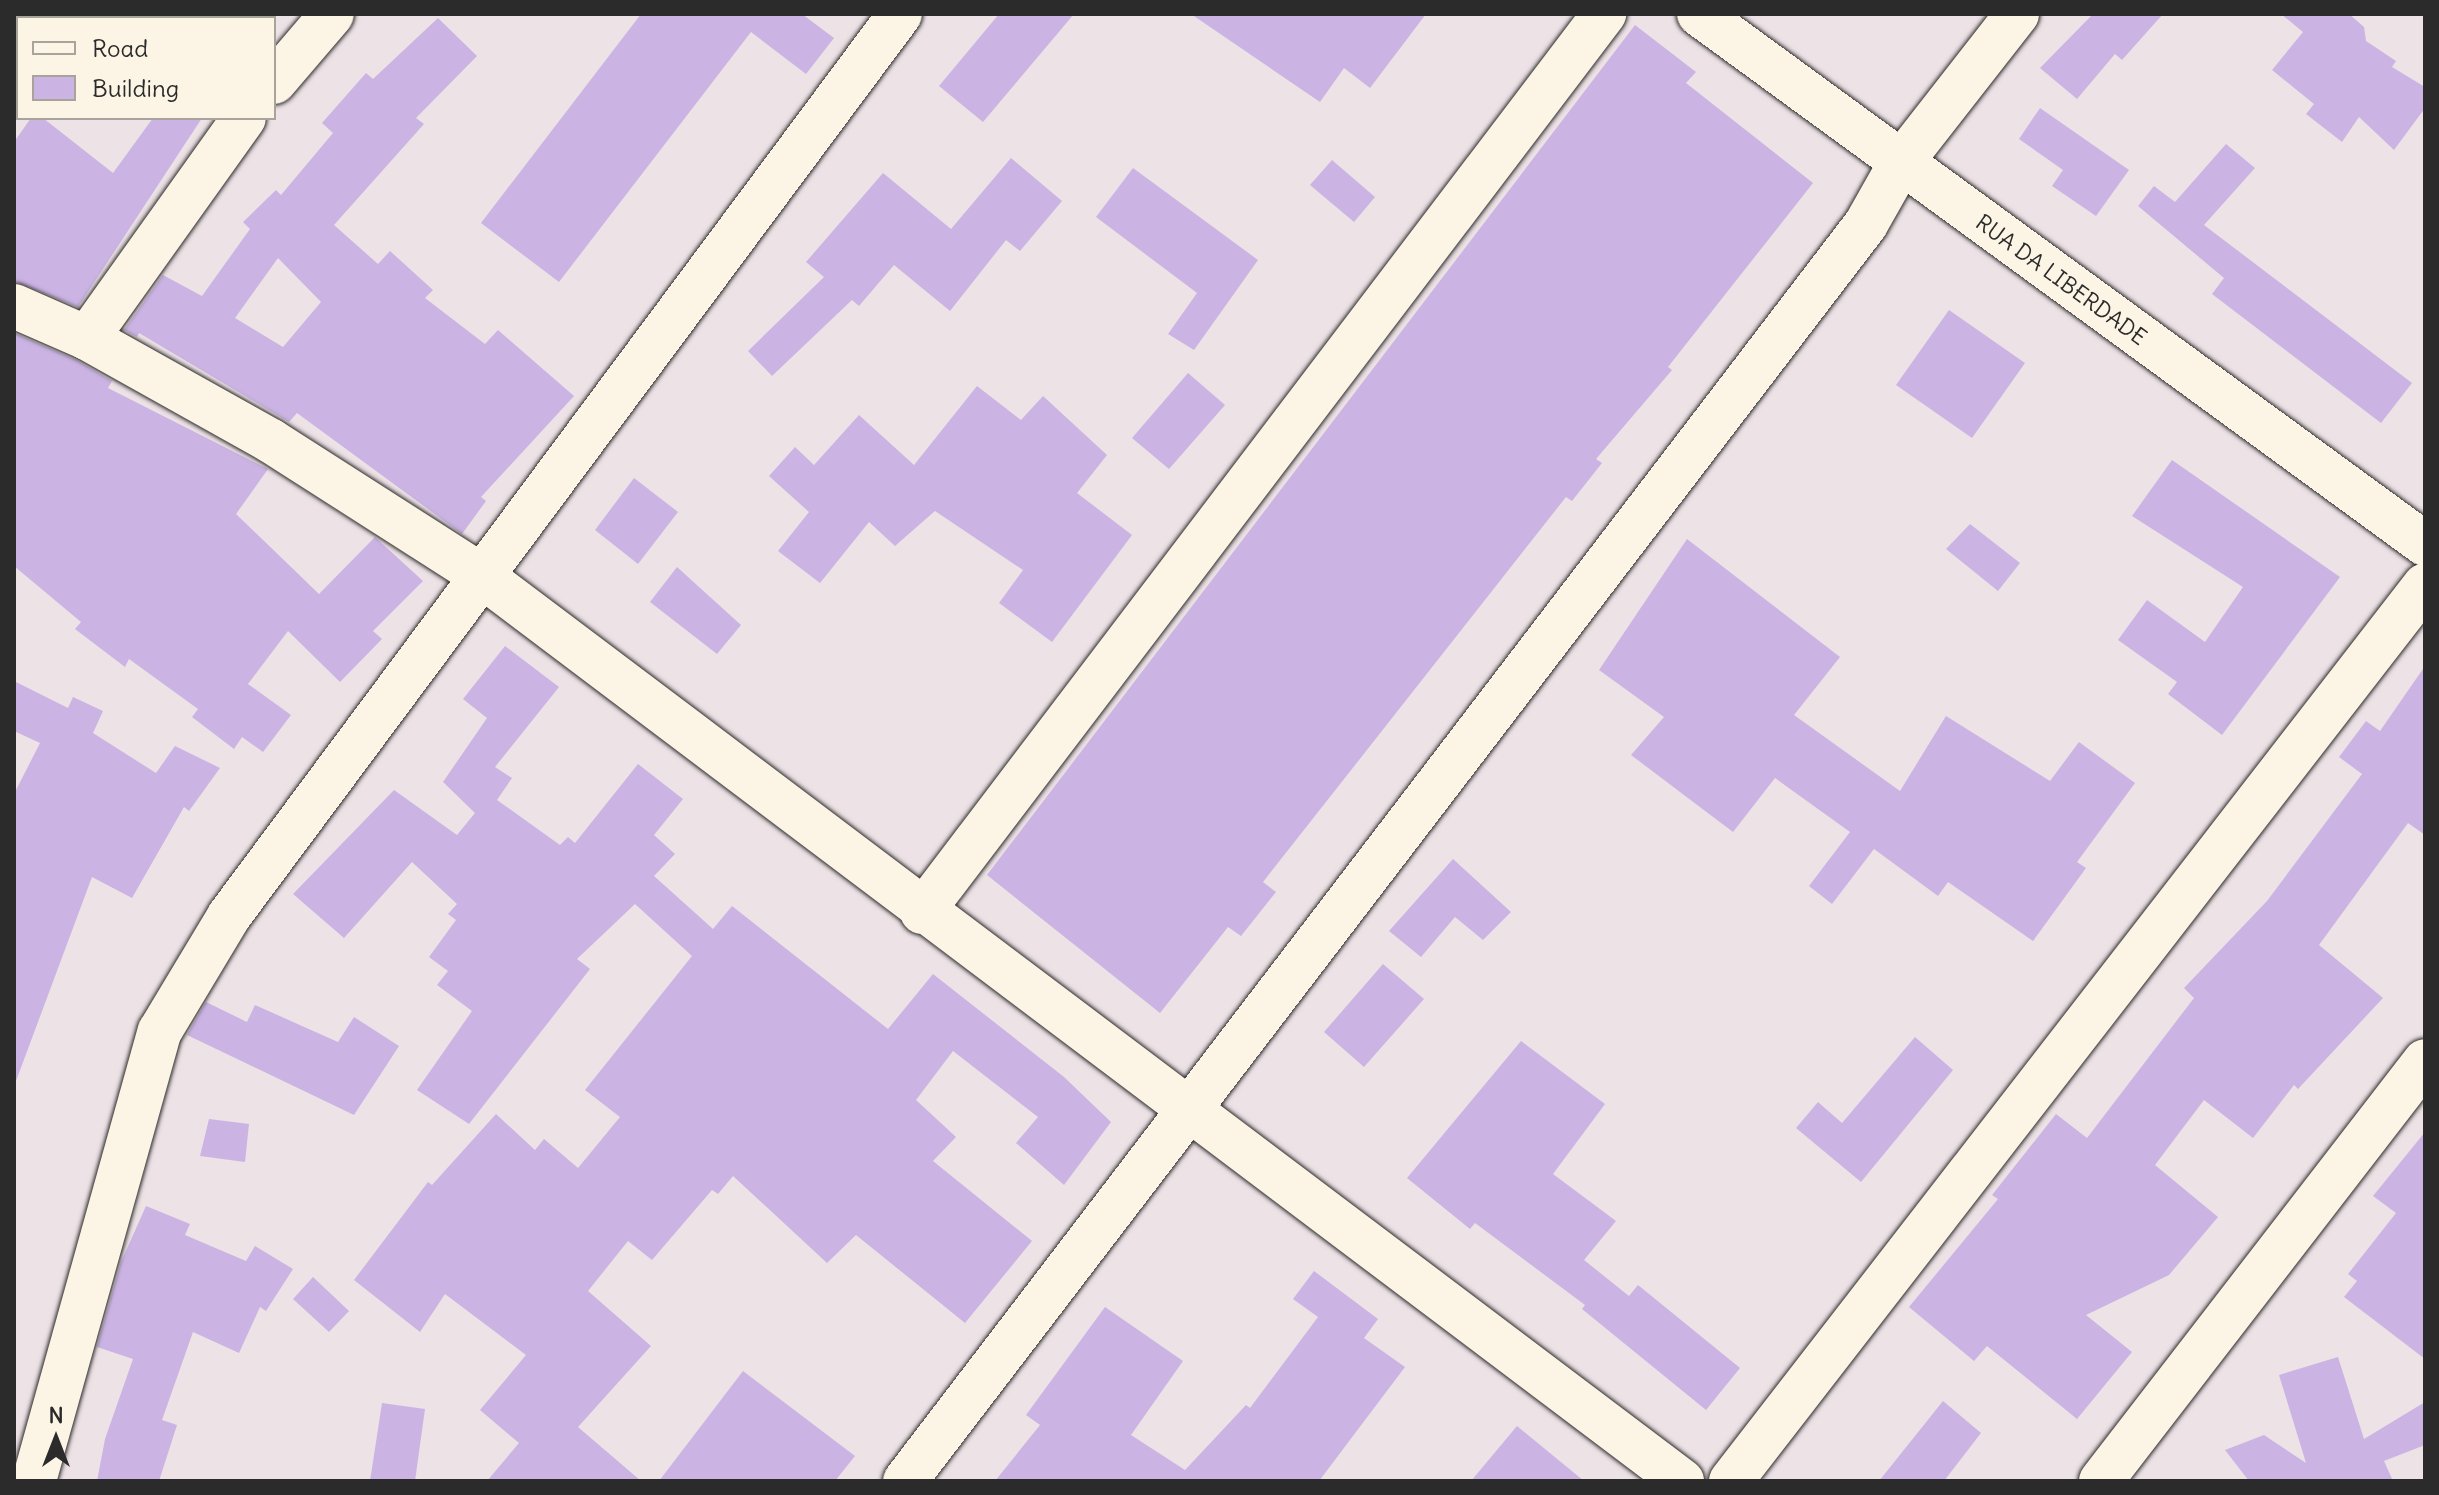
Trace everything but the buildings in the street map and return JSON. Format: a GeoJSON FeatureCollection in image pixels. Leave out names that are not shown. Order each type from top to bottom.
{"type":"FeatureCollection","features":[{"type":"Feature","properties":{"kind":"street"},"geometry":{"type":"LineString","coordinates":[[276,80],[332,14]]}},
{"type":"Feature","properties":{"kind":"street"},"geometry":{"type":"LineString","coordinates":[[34,1481],[160,1031],[229,916],[900,14]]}},
{"type":"Feature","properties":{"kind":"street"},"geometry":{"type":"LineString","coordinates":[[922,912],[1604,14]]}},
{"type":"Feature","properties":{"kind":"street","name":"RUA DA LIBERDADE"},"geometry":{"type":"LineString","coordinates":[[1699,14],[1900,164],[2425,544]]}},
{"type":"Feature","properties":{"kind":"street"},"geometry":{"type":"LineString","coordinates":[[905,1481],[1194,1108],[1866,224],[1900,164],[2017,14]]}},
{"type":"Feature","properties":{"kind":"street"},"geometry":{"type":"LineString","coordinates":[[87,338],[243,120]]}},
{"type":"Feature","properties":{"kind":"street"},"geometry":{"type":"LineString","coordinates":[[14,306],[87,338],[271,441],[482,576],[922,912],[1194,1108],[1682,1481]]}},
{"type":"Feature","properties":{"kind":"street"},"geometry":{"type":"LineString","coordinates":[[1731,1481],[2425,585]]}},
{"type":"Feature","properties":{"kind":"street"},"geometry":{"type":"LineString","coordinates":[[2101,1481],[2425,1061]]}}]}
